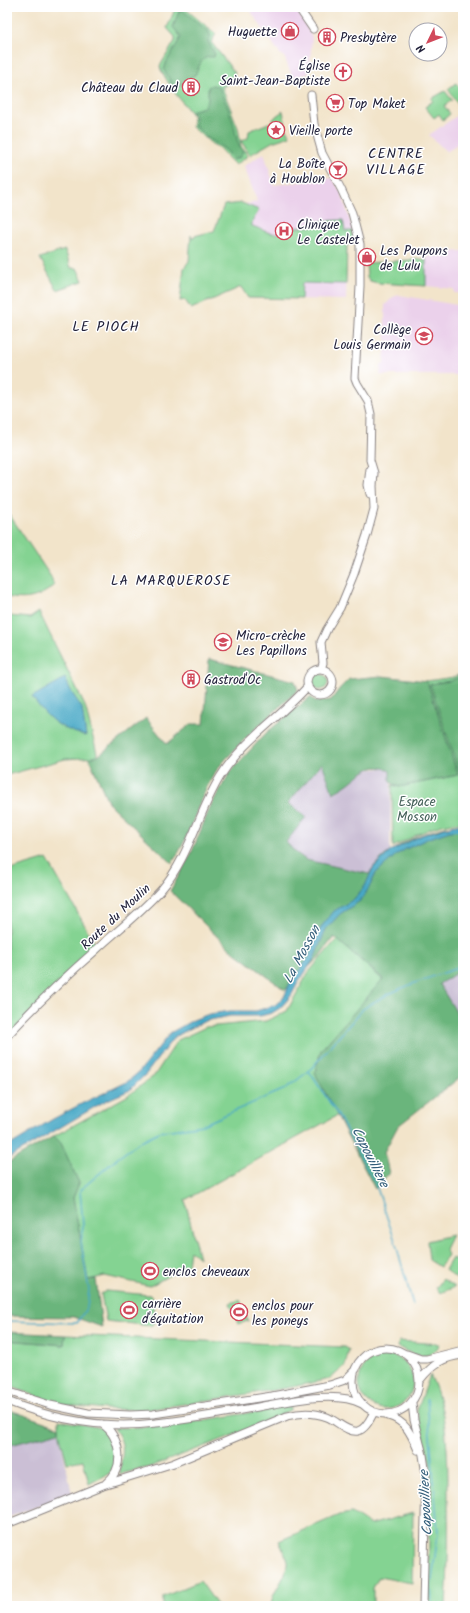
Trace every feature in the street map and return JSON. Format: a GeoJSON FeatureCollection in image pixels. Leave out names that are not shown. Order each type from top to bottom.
{"type":"FeatureCollection","features":[{"type":"Feature","properties":{"kind":"street"},"geometry":{"type":"LineString","coordinates":[[298,7],[313,29]]}},
{"type":"Feature","properties":{"kind":"street"},"geometry":{"type":"LineString","coordinates":[[311,95],[314,124],[322,153],[352,213],[360,244],[360,286],[355,378],[356,383],[368,401],[371,414],[371,465],[374,473],[370,486],[372,516],[367,535],[340,608],[323,636],[321,647],[323,658],[321,669]]}},
{"type":"Feature","properties":{"kind":"street"},"geometry":{"type":"LineString","coordinates":[[321,669],[325,670],[331,675],[332,686],[328,692],[320,695],[313,693],[308,686],[307,681],[309,675],[314,671],[321,669]]}},
{"type":"Feature","properties":{"kind":"street","name":"Route du Moulin"},"geometry":{"type":"LineString","coordinates":[[7,1036],[38,1004],[144,908],[162,889],[178,866],[206,802],[231,761],[308,686]]}},
{"type":"Feature","properties":{"kind":"street","name":"Route du Moulin"},"geometry":{"type":"LineString","coordinates":[[273,720],[302,698],[313,693]]}},
{"type":"Feature","properties":{"kind":"street"},"geometry":{"type":"LineString","coordinates":[[7,1391],[50,1405],[88,1413],[130,1415],[153,1414],[272,1396],[330,1385],[346,1380],[356,1369],[362,1359],[377,1350],[393,1349],[421,1359],[427,1359],[463,1350]]}},
{"type":"Feature","properties":{"kind":"street"},"geometry":{"type":"LineString","coordinates":[[404,1353],[415,1364],[420,1380]]}},
{"type":"Feature","properties":{"kind":"street"},"geometry":{"type":"LineString","coordinates":[[384,1415],[399,1412],[412,1403],[418,1392],[420,1380],[427,1370],[437,1363],[458,1355],[463,1355]]}},
{"type":"Feature","properties":{"kind":"street"},"geometry":{"type":"LineString","coordinates":[[356,1369],[353,1384],[354,1391],[362,1404]]}},
{"type":"Feature","properties":{"kind":"street"},"geometry":{"type":"LineString","coordinates":[[7,1401],[49,1415],[77,1421],[132,1425],[155,1423],[316,1398],[348,1398],[362,1404],[374,1412],[401,1421],[409,1430],[424,1466]]}},
{"type":"Feature","properties":{"kind":"street"},"geometry":{"type":"LineString","coordinates":[[412,1403],[414,1420],[423,1455],[426,1494],[423,1606]]}},
{"type":"Feature","properties":{"kind":"street"},"geometry":{"type":"LineString","coordinates":[[7,1524],[104,1485],[174,1463],[276,1419],[292,1414],[315,1413],[328,1417],[350,1430],[357,1431],[363,1428],[374,1412]]}},
{"type":"Feature","properties":{"kind":"street"},"geometry":{"type":"LineString","coordinates":[[102,1424],[113,1433],[119,1448],[119,1460],[114,1476],[104,1485]]}},
{"type":"Feature","properties":{"kind":"street"},"geometry":{"type":"LineString","coordinates":[[114,1476],[123,1479]]}},
{"type":"Feature","properties":{"kind":"shaded area"},"geometry":{"type":"Polygon","coordinates":[[[248,7],[294,7],[312,37],[309,73],[293,79],[284,56],[280,54],[248,7]]]}},
{"type":"Feature","properties":{"kind":"shaded area"},"geometry":{"type":"Polygon","coordinates":[[[458,115],[463,121],[463,139],[447,152],[429,135],[458,115]]]}},
{"type":"Feature","properties":{"kind":"shaded area","name":"Clinique Le Castelet"},"geometry":{"type":"Polygon","coordinates":[[[264,153],[274,185],[332,178],[342,194],[353,231],[347,244],[346,300],[248,298],[241,287],[191,309],[185,300],[180,301],[184,268],[189,261],[191,235],[193,238],[194,236],[214,231],[224,205],[242,203],[247,204],[257,201],[244,166],[264,153]]]}},
{"type":"Feature","properties":{"kind":"shaded area"},"geometry":{"type":"Polygon","coordinates":[[[463,251],[463,293],[454,293],[454,289],[426,286],[426,259],[429,256],[437,256],[437,252],[463,251]]]}},
{"type":"Feature","properties":{"kind":"shaded area","name":"Collège Louis Germain"},"geometry":{"type":"Polygon","coordinates":[[[399,295],[463,306],[463,375],[380,375],[381,366],[384,363],[385,350],[390,346],[390,342],[386,340],[385,305],[393,297],[399,295]]]}},
{"type":"Feature","properties":{"kind":"shaded area"},"geometry":{"type":"Polygon","coordinates":[[[322,763],[347,784],[364,770],[384,768],[391,771],[390,851],[372,868],[370,874],[305,860],[286,842],[305,817],[288,803],[322,763]]]}},
{"type":"Feature","properties":{"kind":"shaded area"},"geometry":{"type":"Polygon","coordinates":[[[463,969],[463,1023],[439,984],[463,969]]]}},
{"type":"Feature","properties":{"kind":"shaded area"},"geometry":{"type":"Polygon","coordinates":[[[59,1432],[72,1494],[7,1518],[7,1446],[59,1432]]]}},
{"type":"Feature","properties":{"kind":"green space"},"geometry":{"type":"Polygon","coordinates":[[[176,7],[183,7],[216,34],[211,42],[235,73],[230,83],[222,87],[238,128],[241,146],[248,156],[235,165],[218,147],[212,144],[192,127],[193,116],[172,89],[161,70],[160,66],[175,41],[175,37],[167,28],[176,7]]]}},
{"type":"Feature","properties":{"kind":"green space"},"geometry":{"type":"Polygon","coordinates":[[[182,10],[208,31],[211,36],[208,41],[215,54],[214,57],[204,59],[195,75],[177,87],[172,84],[164,70],[166,63],[181,37],[173,27],[179,11],[182,10]]]}},
{"type":"Feature","properties":{"kind":"green space"},"geometry":{"type":"Polygon","coordinates":[[[456,83],[463,92],[463,100],[458,104],[448,89],[456,83]]]}},
{"type":"Feature","properties":{"kind":"green space"},"geometry":{"type":"Polygon","coordinates":[[[212,85],[218,86],[220,89],[231,115],[238,144],[243,152],[240,157],[234,160],[226,150],[208,138],[195,126],[195,117],[191,111],[204,107],[208,100],[208,87],[212,85]]]}},
{"type":"Feature","properties":{"kind":"green space"},"geometry":{"type":"Polygon","coordinates":[[[445,91],[452,100],[444,106],[450,114],[443,120],[439,114],[434,118],[425,107],[433,101],[431,99],[445,91]]]}},
{"type":"Feature","properties":{"kind":"green space"},"geometry":{"type":"Polygon","coordinates":[[[283,111],[287,131],[290,136],[272,142],[250,155],[241,141],[248,138],[249,131],[271,122],[283,111]]]}},
{"type":"Feature","properties":{"kind":"green space","name":"Clinique Le Castelet"},"geometry":{"type":"Polygon","coordinates":[[[242,203],[259,210],[252,222],[252,226],[269,233],[278,233],[286,228],[314,226],[319,221],[343,220],[345,231],[353,231],[357,244],[347,244],[346,284],[302,283],[301,299],[248,298],[241,287],[191,309],[185,300],[180,301],[184,268],[189,261],[191,235],[193,238],[194,236],[214,231],[224,205],[242,203]]]}},
{"type":"Feature","properties":{"kind":"green space"},"geometry":{"type":"Polygon","coordinates":[[[65,250],[71,268],[77,268],[83,281],[57,290],[40,258],[65,250]]]}},
{"type":"Feature","properties":{"kind":"green space"},"geometry":{"type":"Polygon","coordinates":[[[426,259],[426,286],[378,283],[370,281],[367,277],[366,263],[426,259]]]}},
{"type":"Feature","properties":{"kind":"green space"},"geometry":{"type":"Polygon","coordinates":[[[7,511],[51,577],[54,586],[32,598],[21,599],[7,597],[7,511]]]}},
{"type":"Feature","properties":{"kind":"green space"},"geometry":{"type":"Polygon","coordinates":[[[39,612],[85,706],[98,757],[65,759],[7,775],[7,613],[10,616],[30,618],[39,612]]]}},
{"type":"Feature","properties":{"kind":"green space"},"geometry":{"type":"Polygon","coordinates":[[[209,659],[295,681],[298,690],[240,744],[214,774],[179,853],[172,863],[109,804],[89,758],[98,756],[146,718],[167,744],[191,724],[204,724],[209,659]]]}},
{"type":"Feature","properties":{"kind":"green space","name":"Espace Mosson"},"geometry":{"type":"Polygon","coordinates":[[[463,673],[463,823],[445,824],[436,827],[418,834],[393,847],[392,785],[399,787],[458,775],[427,681],[454,677],[463,673]]]}},
{"type":"Feature","properties":{"kind":"green space"},"geometry":{"type":"Polygon","coordinates":[[[317,674],[323,674],[328,679],[326,688],[323,690],[317,690],[312,685],[312,679],[317,674]]]}},
{"type":"Feature","properties":{"kind":"green space"},"geometry":{"type":"Polygon","coordinates":[[[382,676],[427,681],[458,775],[399,787],[390,782],[390,771],[378,767],[363,772],[333,793],[322,763],[288,803],[306,817],[286,842],[295,852],[306,860],[369,874],[385,855],[410,840],[438,829],[463,825],[463,969],[439,984],[463,1023],[463,1075],[398,1126],[384,1152],[389,1173],[375,1189],[315,1073],[321,1050],[383,979],[334,937],[317,959],[285,990],[228,947],[170,891],[191,854],[211,805],[231,771],[266,733],[310,697],[317,702],[331,700],[349,679],[382,676]]]}},
{"type":"Feature","properties":{"kind":"green space"},"geometry":{"type":"Polygon","coordinates":[[[463,676],[463,773],[460,774],[430,684],[450,681],[463,676]]]}},
{"type":"Feature","properties":{"kind":"green space"},"geometry":{"type":"Polygon","coordinates":[[[47,859],[97,947],[7,1037],[7,871],[47,859]]]}},
{"type":"Feature","properties":{"kind":"green space"},"geometry":{"type":"Polygon","coordinates":[[[337,939],[383,980],[321,1050],[315,1073],[338,1115],[185,1200],[199,1258],[190,1250],[188,1265],[150,1286],[105,1276],[88,1280],[73,1198],[79,1183],[54,1136],[127,1096],[154,1076],[178,1040],[206,1027],[266,1021],[287,1011],[308,973],[337,939]]]}},
{"type":"Feature","properties":{"kind":"green space"},"geometry":{"type":"Polygon","coordinates":[[[54,1136],[61,1143],[79,1183],[73,1198],[88,1280],[96,1279],[102,1327],[74,1317],[7,1316],[7,1163],[54,1136]]]}},
{"type":"Feature","properties":{"kind":"green space"},"geometry":{"type":"Polygon","coordinates":[[[452,1235],[445,1249],[448,1255],[440,1267],[429,1260],[427,1241],[452,1235]]]}},
{"type":"Feature","properties":{"kind":"green space"},"geometry":{"type":"Polygon","coordinates":[[[452,1258],[463,1265],[462,1283],[445,1270],[452,1258]]]}},
{"type":"Feature","properties":{"kind":"green space"},"geometry":{"type":"Polygon","coordinates":[[[443,1279],[455,1287],[440,1293],[436,1288],[443,1279]]]}},
{"type":"Feature","properties":{"kind":"green space","name":"carrière d'équitation"},"geometry":{"type":"Polygon","coordinates":[[[106,1291],[150,1295],[153,1299],[154,1323],[151,1326],[106,1321],[101,1294],[106,1291]]]}},
{"type":"Feature","properties":{"kind":"green space","name":"enclos pour les poneys"},"geometry":{"type":"Polygon","coordinates":[[[240,1300],[248,1321],[238,1324],[230,1303],[240,1300]]]}},
{"type":"Feature","properties":{"kind":"green space"},"geometry":{"type":"Polygon","coordinates":[[[7,1332],[65,1335],[64,1345],[7,1340],[7,1332]]]}},
{"type":"Feature","properties":{"kind":"green space"},"geometry":{"type":"Polygon","coordinates":[[[65,1335],[344,1347],[349,1350],[345,1366],[330,1379],[287,1388],[145,1410],[106,1409],[57,1404],[7,1385],[7,1340],[64,1345],[65,1335]]]}},
{"type":"Feature","properties":{"kind":"green space"},"geometry":{"type":"Polygon","coordinates":[[[399,1341],[440,1344],[431,1354],[421,1356],[415,1355],[398,1347],[399,1341]]]}},
{"type":"Feature","properties":{"kind":"green space"},"geometry":{"type":"Polygon","coordinates":[[[381,1355],[391,1355],[401,1359],[409,1367],[413,1377],[413,1387],[409,1397],[401,1405],[391,1409],[381,1409],[371,1405],[363,1397],[359,1387],[359,1377],[363,1367],[371,1359],[381,1355]]]}},
{"type":"Feature","properties":{"kind":"green space"},"geometry":{"type":"Polygon","coordinates":[[[430,1375],[441,1405],[446,1438],[448,1473],[448,1568],[446,1606],[428,1606],[430,1464],[417,1411],[430,1375]]]}},
{"type":"Feature","properties":{"kind":"green space"},"geometry":{"type":"Polygon","coordinates":[[[290,1405],[290,1410],[239,1433],[150,1467],[120,1474],[123,1451],[121,1441],[114,1428],[158,1426],[225,1417],[290,1405]]]}},
{"type":"Feature","properties":{"kind":"green space"},"geometry":{"type":"Polygon","coordinates":[[[7,1409],[59,1427],[59,1432],[7,1446],[7,1409]]]}},
{"type":"Feature","properties":{"kind":"green space"},"geometry":{"type":"Polygon","coordinates":[[[59,1420],[102,1428],[114,1441],[114,1466],[110,1473],[89,1484],[83,1460],[67,1463],[59,1432],[59,1420]]]}},
{"type":"Feature","properties":{"kind":"green space"},"geometry":{"type":"Polygon","coordinates":[[[352,1513],[370,1525],[413,1513],[412,1583],[379,1577],[373,1588],[373,1606],[271,1606],[273,1596],[284,1576],[287,1565],[286,1557],[279,1541],[339,1515],[352,1513]]]}},
{"type":"Feature","properties":{"kind":"green space"},"geometry":{"type":"Polygon","coordinates":[[[200,1581],[218,1606],[163,1606],[163,1597],[200,1581]]]}},
{"type":"Feature","properties":{"kind":"water"},"geometry":{"type":"Polygon","coordinates":[[[65,678],[72,693],[82,708],[86,736],[68,730],[55,722],[44,712],[32,697],[65,678]]]}},
{"type":"Feature","properties":{"kind":"water"},"geometry":{"type":"Polygon","coordinates":[[[455,825],[463,825],[463,830],[450,831],[427,839],[406,849],[396,855],[376,873],[369,888],[360,901],[340,914],[326,929],[314,959],[291,996],[280,1008],[272,1013],[260,1016],[230,1016],[205,1021],[174,1037],[146,1074],[130,1090],[105,1101],[7,1159],[7,1147],[53,1119],[127,1082],[139,1072],[170,1033],[193,1020],[209,1014],[230,1011],[256,1011],[275,1005],[284,997],[290,983],[309,957],[321,927],[334,911],[354,899],[365,886],[373,868],[392,850],[422,835],[455,825]]]}},
{"type":"Feature","properties":{"kind":"waterway"},"geometry":{"type":"LineString","coordinates":[[7,1321],[77,1323],[87,1307],[89,1290],[81,1242],[83,1226],[80,1190],[119,1157],[141,1141],[159,1132],[202,1125],[285,1089],[309,1071],[363,1009],[399,989],[463,966]]}},
{"type":"Feature","properties":{"kind":"waterway","name":"Capouilliere"},"geometry":{"type":"LineString","coordinates":[[309,1071],[338,1115],[376,1185],[395,1241],[413,1305]]}},
{"type":"Feature","properties":{"kind":"waterway","name":"Capouilliere"},"geometry":{"type":"LineString","coordinates":[[427,1399],[438,1533],[431,1587],[432,1606]]}},
{"type":"Feature","properties":{"kind":"place","name":"Huguette"},"geometry":{"type":"Point","coordinates":[290,31]}},
{"type":"Feature","properties":{"kind":"place","name":"Presbytère"},"geometry":{"type":"Point","coordinates":[327,37]}},
{"type":"Feature","properties":{"kind":"place","name":"Église Saint-Jean-Baptiste"},"geometry":{"type":"Point","coordinates":[343,72]}},
{"type":"Feature","properties":{"kind":"place","name":"Château du Claud"},"geometry":{"type":"Point","coordinates":[191,87]}},
{"type":"Feature","properties":{"kind":"place","name":"Top Maket"},"geometry":{"type":"Point","coordinates":[335,103]}},
{"type":"Feature","properties":{"kind":"place","name":"Vieille porte"},"geometry":{"type":"Point","coordinates":[276,130]}},
{"type":"Feature","properties":{"kind":"place","name":"La Boîte à Houblon"},"geometry":{"type":"Point","coordinates":[338,170]}},
{"type":"Feature","properties":{"kind":"place","name":"Clinique Le Castelet"},"geometry":{"type":"Point","coordinates":[284,231]}},
{"type":"Feature","properties":{"kind":"place","name":"Les Poupons de Lulu"},"geometry":{"type":"Point","coordinates":[367,257]}},
{"type":"Feature","properties":{"kind":"place","name":"Collège Louis Germain"},"geometry":{"type":"Point","coordinates":[424,336]}},
{"type":"Feature","properties":{"kind":"place","name":"Micro-crèche Les Papillons"},"geometry":{"type":"Point","coordinates":[223,642]}},
{"type":"Feature","properties":{"kind":"place","name":"Gastrod'Oc"},"geometry":{"type":"Point","coordinates":[191,679]}},
{"type":"Feature","properties":{"kind":"place","name":"enclos cheveaux"},"geometry":{"type":"Point","coordinates":[150,1271]}},
{"type":"Feature","properties":{"kind":"place","name":"carrière d'équitation"},"geometry":{"type":"Point","coordinates":[129,1310]}},
{"type":"Feature","properties":{"kind":"place","name":"enclos pour les poneys"},"geometry":{"type":"Point","coordinates":[239,1312]}},
{"type":"Feature","properties":{"kind":"district","name":"CENTRE VILLAGE"},"geometry":{"type":"Point","coordinates":[396,162]}},
{"type":"Feature","properties":{"kind":"district","name":"LE PIOCH"},"geometry":{"type":"Point","coordinates":[106,326]}},
{"type":"Feature","properties":{"kind":"district","name":"LA MARQUEROSE"},"geometry":{"type":"Point","coordinates":[171,580]}},
{"type":"Feature","properties":{"kind":"water label","name":"La Mosson"},"geometry":{"type":"Point","coordinates":[301,954]}}]}
